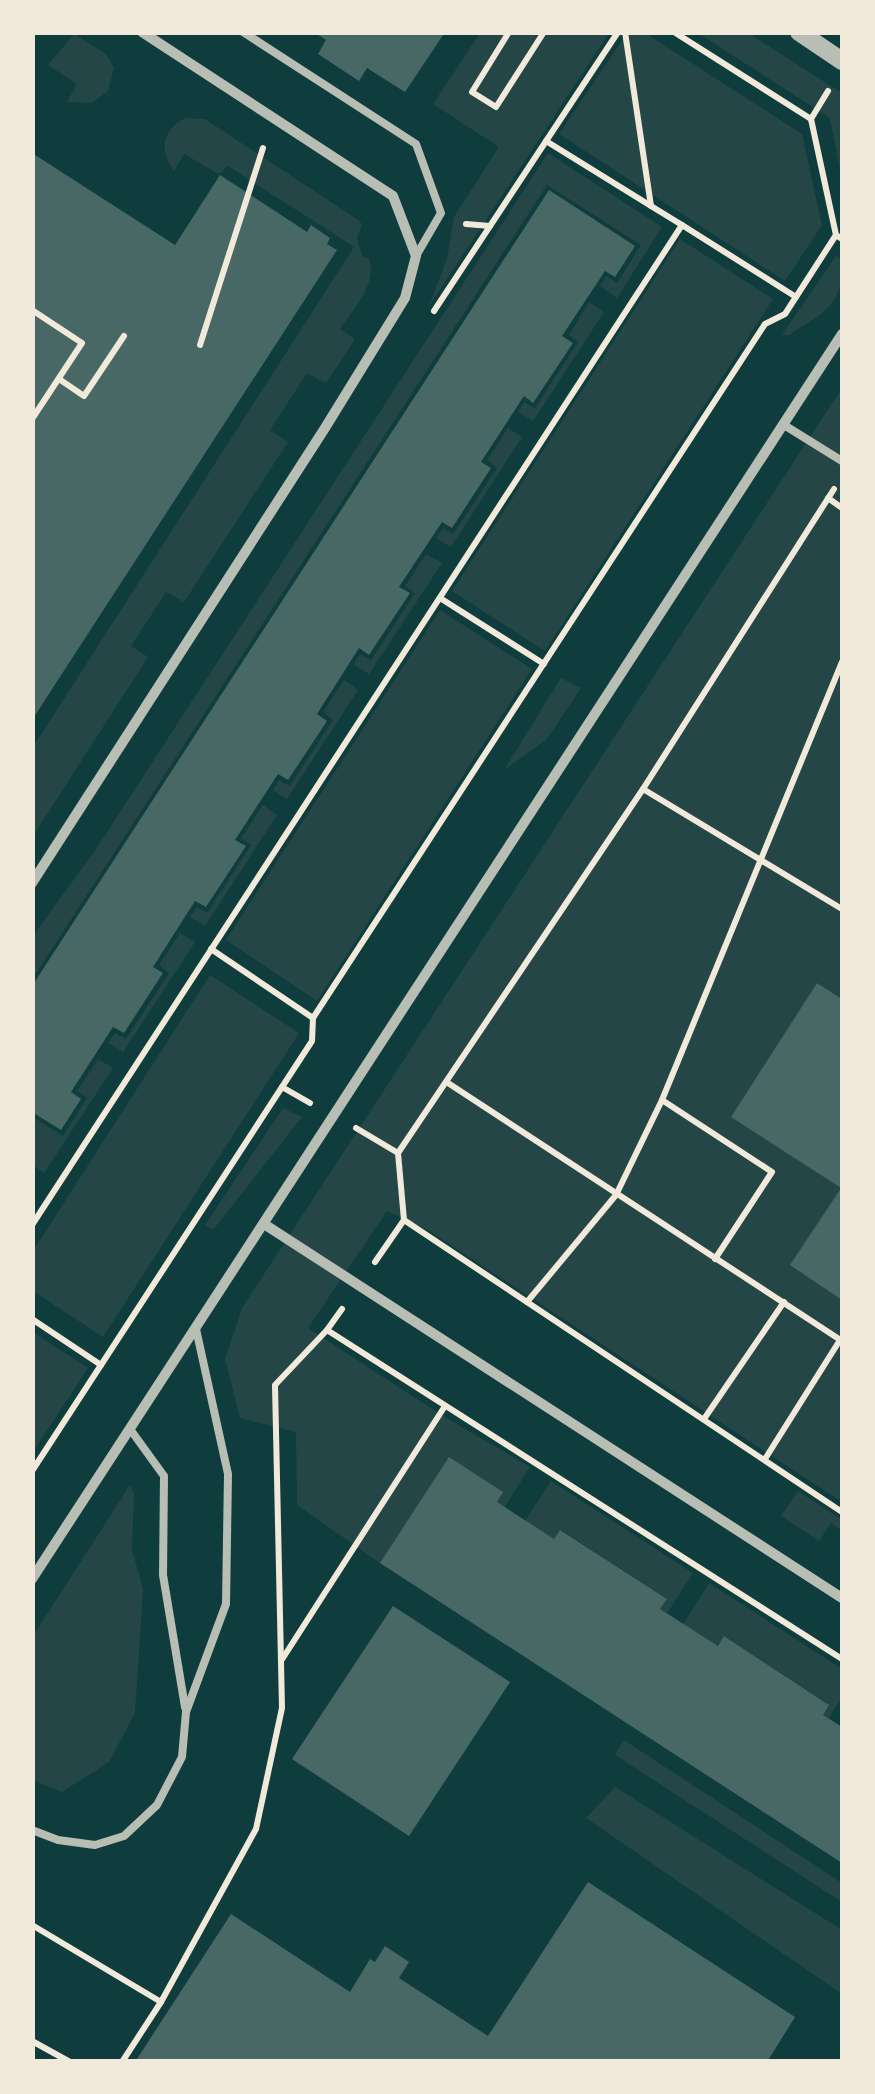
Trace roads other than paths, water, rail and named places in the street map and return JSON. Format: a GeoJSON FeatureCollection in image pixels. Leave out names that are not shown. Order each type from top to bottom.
{"type":"FeatureCollection","features":[{"type":"Feature","properties":{"kind":"street"},"geometry":{"type":"LineString","coordinates":[[32,884],[405,298],[416,256],[393,196],[142,32]]}},
{"type":"Feature","properties":{"kind":"street"},"geometry":{"type":"LineString","coordinates":[[799,32],[842,61]]}},
{"type":"Feature","properties":{"kind":"street"},"geometry":{"type":"LineString","coordinates":[[32,1580],[842,334]]}},
{"type":"Feature","properties":{"kind":"street"},"geometry":{"type":"LineString","coordinates":[[264,1224],[842,1598]]}},
{"type":"Feature","properties":{"kind":"lane"},"geometry":{"type":"LineString","coordinates":[[243,32],[416,144],[441,213],[416,256]]}},
{"type":"Feature","properties":{"kind":"lane"},"geometry":{"type":"LineString","coordinates":[[784,424],[842,461]]}},
{"type":"Feature","properties":{"kind":"lane"},"geometry":{"type":"LineString","coordinates":[[186,1712],[226,1604],[228,1474],[196,1329]]}},
{"type":"Feature","properties":{"kind":"lane"},"geometry":{"type":"LineString","coordinates":[[32,1830],[58,1840],[95,1844],[124,1836],[157,1805],[182,1757],[186,1712],[164,1575],[164,1476],[130,1428]]}}]}
